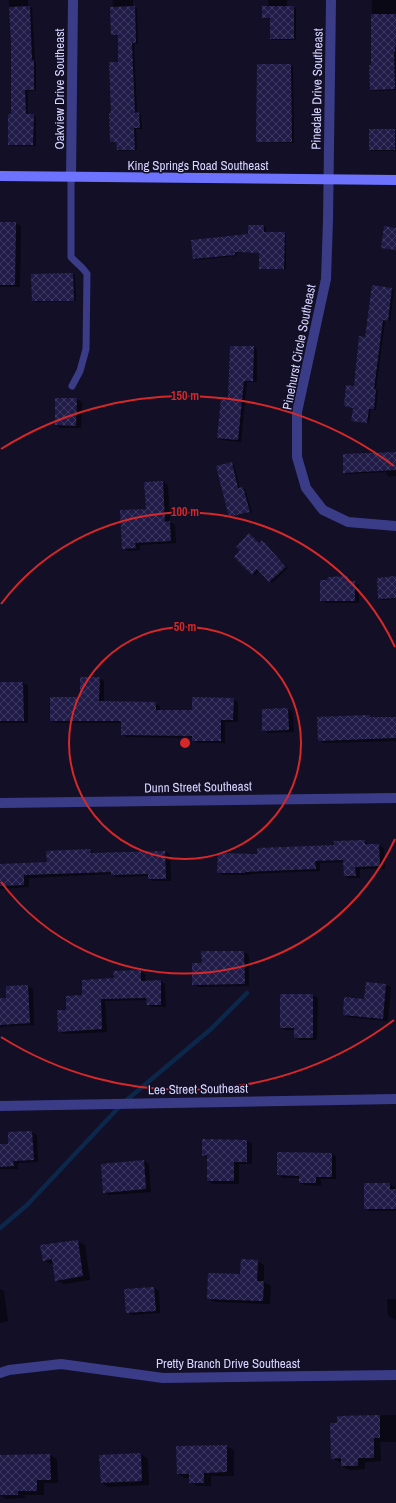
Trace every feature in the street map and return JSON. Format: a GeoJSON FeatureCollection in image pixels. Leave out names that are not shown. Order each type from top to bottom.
{"type":"FeatureCollection","features":[{"type":"Feature","properties":{"kind":"street","name":"Oakview Drive Southeast"},"geometry":{"type":"LineString","coordinates":[[71,178],[73,0]]}},
{"type":"Feature","properties":{"kind":"street","name":"Pinedale Drive Southeast"},"geometry":{"type":"LineString","coordinates":[[328,179],[330,0]]}},
{"type":"Feature","properties":{"kind":"street","name":"King Springs Road Southeast"},"geometry":{"type":"LineString","coordinates":[[0,176],[71,178],[396,180]]}},
{"type":"Feature","properties":{"kind":"street","name":"Pinehurst Circle Southeast"},"geometry":{"type":"LineString","coordinates":[[328,179],[326,279],[297,412],[297,457],[306,488],[323,510],[348,522],[396,526]]}},
{"type":"Feature","properties":{"kind":"street","name":"Dunn Street Southeast"},"geometry":{"type":"LineString","coordinates":[[0,803],[396,798]]}},
{"type":"Feature","properties":{"kind":"street","name":"Lee Street Southeast"},"geometry":{"type":"LineString","coordinates":[[0,1106],[396,1098]]}},
{"type":"Feature","properties":{"kind":"street","name":"Pretty Branch Drive Southeast"},"geometry":{"type":"LineString","coordinates":[[0,1373],[9,1370],[61,1364],[163,1378],[396,1375]]}},
{"type":"Feature","properties":{"kind":"lane"},"geometry":{"type":"LineString","coordinates":[[71,178],[71,257],[87,274],[86,349],[80,371],[72,386]]}},
{"type":"Feature","properties":{"kind":"building"},"geometry":{"type":"Polygon","coordinates":[[[30,6],[32,60],[34,60],[34,90],[25,90],[26,114],[34,114],[33,145],[8,145],[8,114],[11,114],[11,42],[9,7],[30,6]]]}},
{"type":"Feature","properties":{"kind":"building"},"geometry":{"type":"Polygon","coordinates":[[[135,6],[136,43],[132,43],[135,113],[139,112],[140,128],[134,128],[135,150],[117,150],[116,142],[110,142],[109,113],[111,113],[109,62],[118,62],[118,35],[111,35],[110,7],[135,6]]]}},
{"type":"Feature","properties":{"kind":"building"},"geometry":{"type":"Polygon","coordinates":[[[262,6],[294,6],[294,39],[270,39],[270,18],[262,18],[262,6]]]}},
{"type":"Feature","properties":{"kind":"building"},"geometry":{"type":"Polygon","coordinates":[[[371,14],[396,14],[396,37],[394,52],[395,89],[370,90],[369,65],[371,65],[371,14]]]}},
{"type":"Feature","properties":{"kind":"building"},"geometry":{"type":"Polygon","coordinates":[[[257,64],[291,64],[292,142],[256,142],[257,64]]]}},
{"type":"Feature","properties":{"kind":"building"},"geometry":{"type":"Polygon","coordinates":[[[369,129],[395,129],[395,150],[369,150],[369,129]]]}},
{"type":"Feature","properties":{"kind":"building"},"geometry":{"type":"Polygon","coordinates":[[[0,222],[16,222],[15,285],[0,285],[0,222]]]}},
{"type":"Feature","properties":{"kind":"building"},"geometry":{"type":"Polygon","coordinates":[[[248,225],[264,225],[264,232],[285,232],[284,269],[259,269],[259,253],[235,252],[235,255],[193,259],[191,240],[248,234],[248,225]]]}},
{"type":"Feature","properties":{"kind":"building"},"geometry":{"type":"Polygon","coordinates":[[[384,226],[396,228],[396,250],[381,248],[384,226]]]}},
{"type":"Feature","properties":{"kind":"building"},"geometry":{"type":"Polygon","coordinates":[[[73,273],[74,301],[32,301],[31,274],[73,273]]]}},
{"type":"Feature","properties":{"kind":"building"},"geometry":{"type":"Polygon","coordinates":[[[372,285],[392,288],[388,321],[383,320],[374,389],[376,389],[374,409],[369,409],[367,423],[351,421],[353,408],[344,406],[346,385],[354,386],[359,336],[365,337],[372,285]]]}},
{"type":"Feature","properties":{"kind":"building"},"geometry":{"type":"Polygon","coordinates":[[[230,346],[254,346],[253,381],[244,381],[238,440],[217,438],[221,399],[228,400],[230,346]]]}},
{"type":"Feature","properties":{"kind":"building"},"geometry":{"type":"Polygon","coordinates":[[[55,398],[77,398],[76,426],[55,425],[55,398]]]}},
{"type":"Feature","properties":{"kind":"building"},"geometry":{"type":"Polygon","coordinates":[[[396,452],[396,470],[343,473],[343,454],[396,452]]]}},
{"type":"Feature","properties":{"kind":"building"},"geometry":{"type":"Polygon","coordinates":[[[232,462],[238,488],[243,487],[250,512],[229,517],[216,466],[232,462]]]}},
{"type":"Feature","properties":{"kind":"building"},"geometry":{"type":"Polygon","coordinates":[[[163,481],[165,522],[170,521],[171,541],[135,543],[136,548],[122,549],[120,510],[146,509],[144,482],[163,481]]]}},
{"type":"Feature","properties":{"kind":"building"},"geometry":{"type":"Polygon","coordinates":[[[249,533],[259,543],[262,540],[286,567],[269,582],[257,569],[252,575],[234,557],[240,550],[236,547],[249,533]]]}},
{"type":"Feature","properties":{"kind":"building"},"geometry":{"type":"Polygon","coordinates":[[[348,576],[348,581],[355,581],[355,601],[320,601],[320,580],[327,580],[328,577],[348,576]]]}},
{"type":"Feature","properties":{"kind":"building"},"geometry":{"type":"Polygon","coordinates":[[[396,576],[396,598],[378,599],[377,578],[396,576]]]}},
{"type":"Feature","properties":{"kind":"building"},"geometry":{"type":"Polygon","coordinates":[[[80,677],[100,677],[99,701],[156,702],[156,710],[192,710],[192,697],[234,698],[233,720],[221,720],[221,741],[192,741],[192,736],[121,735],[121,721],[50,721],[50,697],[80,697],[80,677]]]}},
{"type":"Feature","properties":{"kind":"building"},"geometry":{"type":"Polygon","coordinates":[[[0,682],[23,682],[24,721],[0,721],[0,682]]]}},
{"type":"Feature","properties":{"kind":"building"},"geometry":{"type":"Polygon","coordinates":[[[288,708],[289,730],[262,731],[262,709],[288,708]]]}},
{"type":"Feature","properties":{"kind":"building"},"geometry":{"type":"Polygon","coordinates":[[[370,715],[370,717],[396,717],[396,738],[318,741],[317,717],[370,715]]]}},
{"type":"Feature","properties":{"kind":"building"},"geometry":{"type":"Polygon","coordinates":[[[365,840],[365,844],[379,844],[380,866],[355,867],[356,876],[344,876],[343,860],[315,861],[316,869],[217,873],[218,853],[257,854],[257,848],[334,845],[334,841],[365,840]]]}},
{"type":"Feature","properties":{"kind":"building"},"geometry":{"type":"Polygon","coordinates":[[[90,849],[91,853],[165,851],[166,879],[148,879],[148,874],[111,875],[111,872],[24,875],[24,885],[0,886],[0,864],[47,862],[46,851],[90,849]]]}},
{"type":"Feature","properties":{"kind":"building"},"geometry":{"type":"Polygon","coordinates":[[[201,951],[244,951],[245,984],[192,985],[192,963],[202,963],[201,951]]]}},
{"type":"Feature","properties":{"kind":"building"},"geometry":{"type":"Polygon","coordinates":[[[141,970],[141,981],[161,980],[161,1005],[147,1005],[146,998],[101,999],[102,1029],[58,1032],[57,1010],[66,1010],[66,996],[82,995],[82,980],[114,978],[113,971],[141,970]]]}},
{"type":"Feature","properties":{"kind":"building"},"geometry":{"type":"Polygon","coordinates":[[[366,982],[386,984],[383,1019],[343,1015],[344,997],[364,999],[366,982]]]}},
{"type":"Feature","properties":{"kind":"building"},"geometry":{"type":"Polygon","coordinates":[[[28,985],[30,1023],[0,1025],[0,998],[6,998],[6,986],[28,985]]]}},
{"type":"Feature","properties":{"kind":"building"},"geometry":{"type":"Polygon","coordinates":[[[280,994],[313,994],[313,1038],[294,1038],[294,1028],[280,1028],[280,994]]]}},
{"type":"Feature","properties":{"kind":"building"},"geometry":{"type":"Polygon","coordinates":[[[32,1131],[34,1160],[13,1161],[14,1166],[0,1167],[0,1144],[8,1144],[8,1132],[32,1131]]]}},
{"type":"Feature","properties":{"kind":"building"},"geometry":{"type":"Polygon","coordinates":[[[202,1139],[247,1140],[247,1162],[234,1162],[234,1181],[207,1181],[207,1155],[202,1156],[202,1139]]]}},
{"type":"Feature","properties":{"kind":"building"},"geometry":{"type":"Polygon","coordinates":[[[277,1152],[332,1153],[332,1177],[316,1177],[316,1183],[299,1183],[299,1176],[277,1175],[277,1152]]]}},
{"type":"Feature","properties":{"kind":"building"},"geometry":{"type":"Polygon","coordinates":[[[144,1160],[146,1189],[103,1193],[101,1164],[144,1160]]]}},
{"type":"Feature","properties":{"kind":"building"},"geometry":{"type":"Polygon","coordinates":[[[364,1183],[390,1183],[390,1189],[396,1189],[396,1209],[364,1209],[364,1183]]]}},
{"type":"Feature","properties":{"kind":"building"},"geometry":{"type":"Polygon","coordinates":[[[78,1240],[83,1276],[55,1281],[52,1259],[43,1261],[40,1245],[78,1240]]]}},
{"type":"Feature","properties":{"kind":"building"},"geometry":{"type":"Polygon","coordinates":[[[241,1259],[258,1260],[257,1281],[264,1281],[263,1301],[207,1299],[208,1273],[240,1274],[241,1259]]]}},
{"type":"Feature","properties":{"kind":"building"},"geometry":{"type":"Polygon","coordinates":[[[154,1287],[156,1311],[126,1313],[124,1289],[154,1287]]]}},
{"type":"Feature","properties":{"kind":"building"},"geometry":{"type":"Polygon","coordinates":[[[380,1415],[380,1438],[374,1438],[374,1458],[358,1458],[358,1466],[341,1466],[341,1458],[331,1459],[330,1423],[337,1423],[337,1416],[380,1415]]]}},
{"type":"Feature","properties":{"kind":"building"},"geometry":{"type":"Polygon","coordinates":[[[227,1445],[227,1472],[204,1473],[204,1483],[189,1483],[189,1474],[177,1474],[176,1446],[227,1445]]]}},
{"type":"Feature","properties":{"kind":"building"},"geometry":{"type":"Polygon","coordinates":[[[141,1453],[142,1481],[101,1483],[99,1455],[141,1453]]]}},
{"type":"Feature","properties":{"kind":"building"},"geometry":{"type":"Polygon","coordinates":[[[50,1454],[51,1480],[37,1480],[37,1491],[18,1491],[18,1495],[0,1495],[0,1455],[50,1454]]]}},
{"type":"Feature","properties":{"kind":"waterway"},"geometry":{"type":"LineString","coordinates":[[0,1228],[27,1205],[122,1104],[211,1029],[247,993]]}}]}
